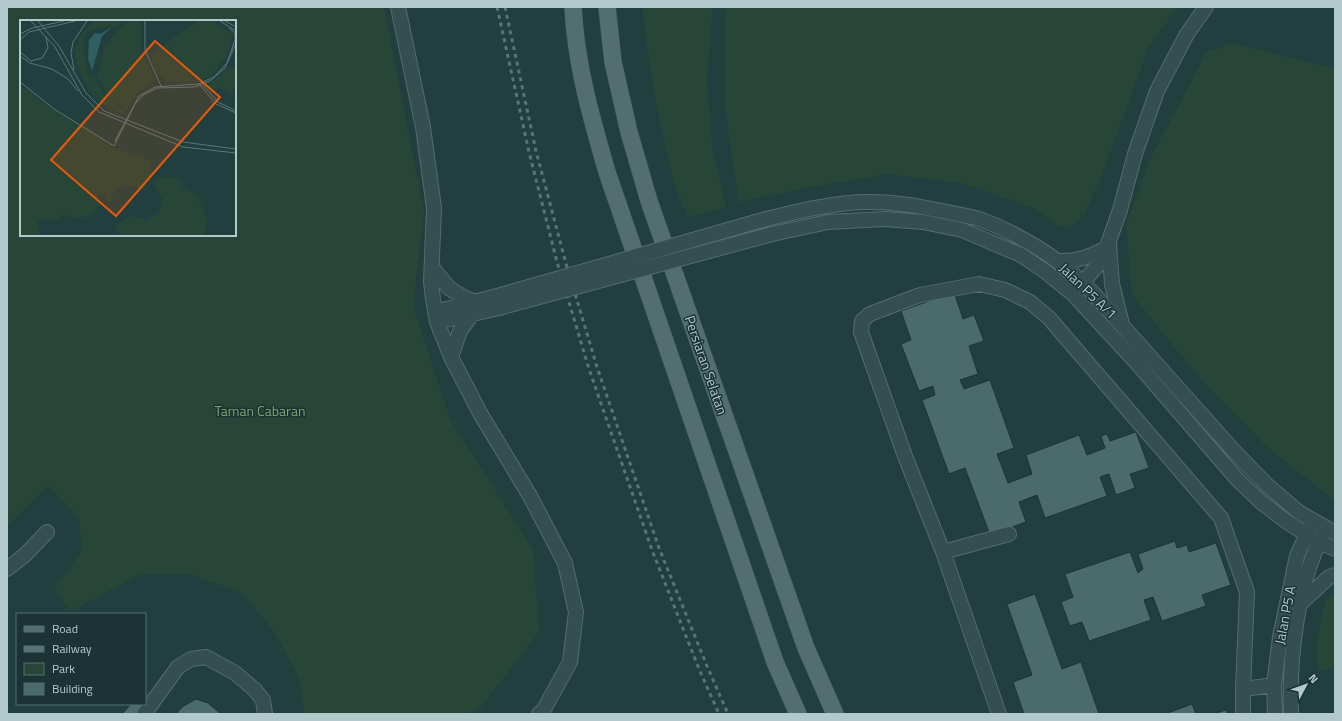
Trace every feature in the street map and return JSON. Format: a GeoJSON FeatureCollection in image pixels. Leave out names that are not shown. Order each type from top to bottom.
{"type":"FeatureCollection","features":[{"type":"Feature","properties":{"kind":"main road"},"geometry":{"type":"LineString","coordinates":[[573,7],[574,36],[585,94],[607,172],[770,647],[798,714]]}},
{"type":"Feature","properties":{"kind":"main road","name":"Persiaran Selatan"},"geometry":{"type":"LineString","coordinates":[[607,7],[613,62],[629,132],[648,201],[806,648],[835,714]]}},
{"type":"Feature","properties":{"kind":"street"},"geometry":{"type":"LineString","coordinates":[[398,7],[423,127],[434,208],[432,299],[436,317],[451,357],[480,413],[530,496],[565,563],[576,612],[570,662],[539,714]]}},
{"type":"Feature","properties":{"kind":"street"},"geometry":{"type":"LineString","coordinates":[[1073,294],[1098,265],[1108,245],[1120,210],[1135,154],[1157,91],[1187,34],[1206,7]]}},
{"type":"Feature","properties":{"kind":"street","name":"Jalan P5 A/1"},"geometry":{"type":"LineString","coordinates":[[498,302],[766,219],[809,208],[865,202],[904,204],[932,208],[978,218],[1020,238],[1046,253],[1083,283],[1233,450],[1267,485],[1300,513],[1330,530]]}},
{"type":"Feature","properties":{"kind":"street","name":"Jalan P5 A/1"},"geometry":{"type":"LineString","coordinates":[[498,302],[772,234],[828,222],[885,219],[923,222],[962,230],[1021,255],[1046,272],[1073,294],[1135,362],[1237,479],[1261,502],[1287,522],[1319,542],[1335,549]]}},
{"type":"Feature","properties":{"kind":"street"},"geometry":{"type":"LineString","coordinates":[[1057,261],[1068,262],[1088,257],[1108,245]]}},
{"type":"Feature","properties":{"kind":"street"},"geometry":{"type":"LineString","coordinates":[[1108,245],[1112,284],[1122,325]]}},
{"type":"Feature","properties":{"kind":"street"},"geometry":{"type":"LineString","coordinates":[[432,267],[449,288],[463,297],[474,308]]}},
{"type":"Feature","properties":{"kind":"street"},"geometry":{"type":"LineString","coordinates":[[999,714],[943,552],[905,456],[862,332],[862,320],[870,314],[920,295],[979,284],[1005,290],[1030,302],[1049,318],[1221,518],[1246,592],[1243,714]]}},
{"type":"Feature","properties":{"kind":"street"},"geometry":{"type":"LineString","coordinates":[[436,317],[498,302]]}},
{"type":"Feature","properties":{"kind":"street"},"geometry":{"type":"LineString","coordinates":[[451,357],[460,332],[474,308]]}},
{"type":"Feature","properties":{"kind":"street","name":"Jalan P5 A"},"geometry":{"type":"LineString","coordinates":[[1275,714],[1274,685],[1280,637],[1295,563],[1313,521]]}},
{"type":"Feature","properties":{"kind":"street","name":"Jalan P5 A"},"geometry":{"type":"LineString","coordinates":[[1292,714],[1291,669],[1300,604],[1311,561],[1319,542],[1330,530]]}},
{"type":"Feature","properties":{"kind":"street"},"geometry":{"type":"LineString","coordinates":[[7,569],[25,555],[47,532]]}},
{"type":"Feature","properties":{"kind":"street"},"geometry":{"type":"LineString","coordinates":[[943,552],[1009,534]]}},
{"type":"Feature","properties":{"kind":"street"},"geometry":{"type":"LineString","coordinates":[[1300,604],[1329,577],[1335,575]]}},
{"type":"Feature","properties":{"kind":"street"},"geometry":{"type":"LineString","coordinates":[[144,714],[178,667],[191,659],[206,657],[235,673],[255,690],[263,700],[265,714]]}},
{"type":"Feature","properties":{"kind":"street"},"geometry":{"type":"LineString","coordinates":[[1243,689],[1274,685]]}},
{"type":"Feature","properties":{"kind":"green space","name":"Taman Cabaran"},"geometry":{"type":"Polygon","coordinates":[[[7,7],[384,7],[424,212],[413,306],[450,419],[533,550],[539,632],[481,707],[468,714],[304,714],[300,680],[274,631],[242,593],[188,574],[138,575],[71,611],[54,590],[82,550],[79,518],[48,486],[7,527],[7,7]]]}},
{"type":"Feature","properties":{"kind":"green space"},"geometry":{"type":"Polygon","coordinates":[[[643,7],[713,7],[707,79],[712,146],[726,208],[688,217],[674,184],[655,99],[643,7]]]}},
{"type":"Feature","properties":{"kind":"green space"},"geometry":{"type":"Polygon","coordinates":[[[726,7],[1177,7],[1148,49],[1099,183],[1084,215],[1069,228],[1059,226],[1033,208],[962,183],[889,174],[806,188],[739,202],[725,108],[726,7]]]}},
{"type":"Feature","properties":{"kind":"green space"},"geometry":{"type":"Polygon","coordinates":[[[1232,43],[1335,69],[1335,501],[1268,448],[1205,384],[1132,295],[1126,225],[1150,159],[1206,52],[1232,43]]]}},
{"type":"Feature","properties":{"kind":"green space"},"geometry":{"type":"Polygon","coordinates":[[[1335,594],[1335,668],[1318,670],[1317,643],[1322,616],[1326,599],[1335,594]]]}},
{"type":"Feature","properties":{"kind":"building"},"geometry":{"type":"Polygon","coordinates":[[[954,292],[963,319],[974,315],[984,341],[969,346],[978,374],[960,380],[964,389],[990,380],[1014,448],[997,454],[1008,483],[1032,474],[1026,455],[1079,435],[1087,455],[1105,448],[1101,436],[1107,434],[1110,441],[1136,432],[1149,468],[1130,474],[1135,488],[1116,495],[1109,474],[1100,477],[1107,496],[1045,518],[1037,495],[1019,502],[1026,522],[990,535],[965,468],[949,474],[922,400],[935,395],[933,386],[919,391],[901,344],[911,340],[901,311],[954,292]]]}},
{"type":"Feature","properties":{"kind":"building"},"geometry":{"type":"Polygon","coordinates":[[[1175,541],[1177,548],[1187,545],[1189,552],[1216,543],[1231,585],[1202,595],[1206,606],[1162,621],[1153,597],[1144,600],[1151,620],[1089,641],[1082,622],[1070,626],[1061,602],[1073,597],[1065,574],[1130,552],[1138,573],[1143,569],[1138,554],[1175,541]]]}},
{"type":"Feature","properties":{"kind":"building"},"geometry":{"type":"Polygon","coordinates":[[[1035,594],[1062,669],[1081,662],[1099,714],[1024,714],[1013,682],[1032,675],[1007,604],[1035,594]]]}},
{"type":"Feature","properties":{"kind":"building"},"geometry":{"type":"Polygon","coordinates":[[[196,699],[208,703],[221,714],[176,714],[182,707],[196,699]]]}},
{"type":"Feature","properties":{"kind":"building"},"geometry":{"type":"Polygon","coordinates":[[[1192,704],[1196,714],[1165,714],[1192,704]]]}},
{"type":"Feature","properties":{"kind":"building"},"geometry":{"type":"Polygon","coordinates":[[[130,705],[145,705],[145,714],[122,714],[130,705]]]}},
{"type":"Feature","properties":{"kind":"building"},"geometry":{"type":"Polygon","coordinates":[[[1226,710],[1228,714],[1213,714],[1226,710]]]}},
{"type":"Feature","properties":{"kind":"railway"},"geometry":{"type":"LineString","coordinates":[[497,7],[529,152],[557,262],[589,369],[652,550],[699,669],[719,714]]}},
{"type":"Feature","properties":{"kind":"railway"},"geometry":{"type":"LineString","coordinates":[[505,7],[536,151],[565,260],[597,367],[659,548],[728,714]]}}]}
